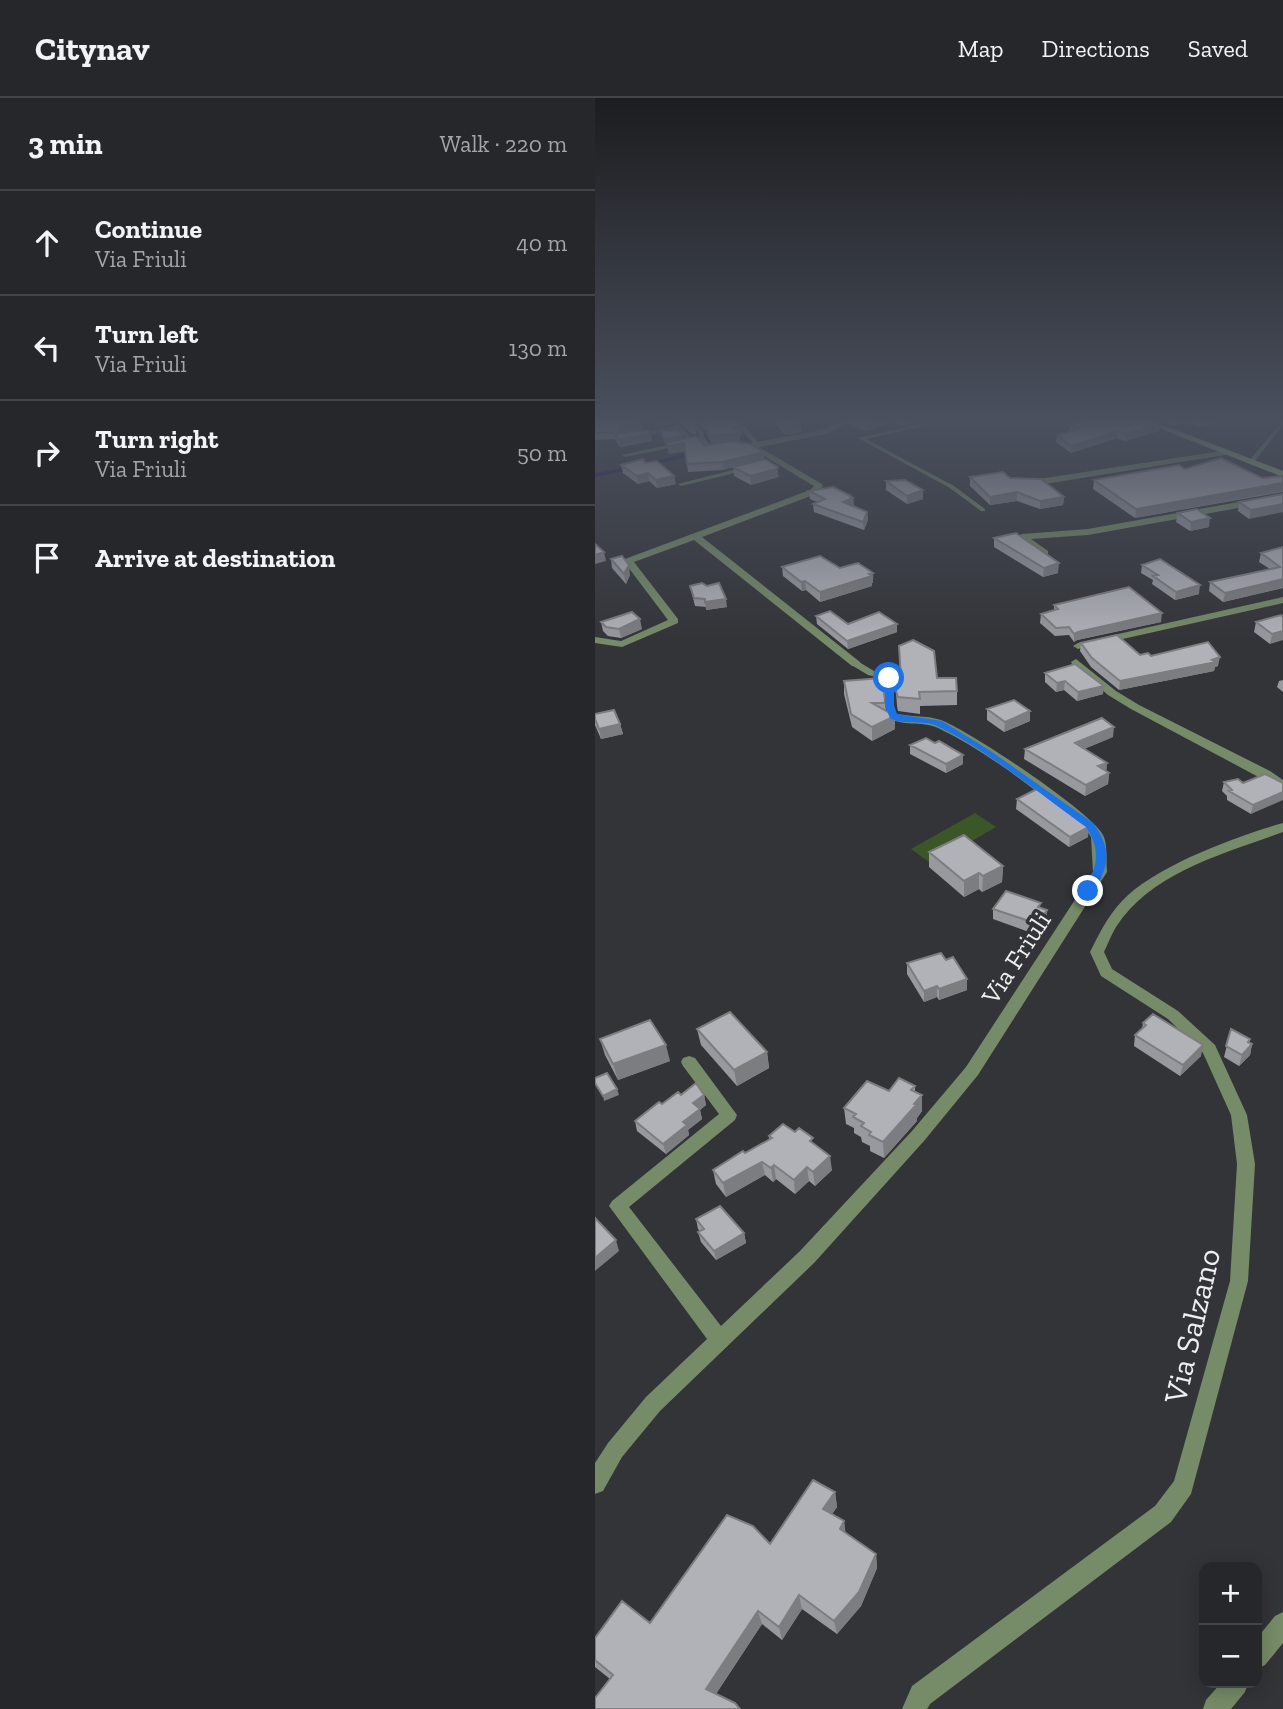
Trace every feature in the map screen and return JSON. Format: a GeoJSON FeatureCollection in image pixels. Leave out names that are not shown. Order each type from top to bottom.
{"type":"FeatureCollection","features":[{"type":"Feature","properties":{"kind":"street"},"geometry":{"type":"LineString","coordinates":[[595,640],[622,644],[674,621],[628,561],[813,492]]}},
{"type":"Feature","properties":{"kind":"street"},"geometry":{"type":"LineString","coordinates":[[1045,553],[1022,537],[1088,532],[1283,497]]}},
{"type":"Feature","properties":{"kind":"street","name":"Via Friuli"},"geometry":{"type":"LineString","coordinates":[[695,536],[856,664]]}},
{"type":"Feature","properties":{"kind":"street"},"geometry":{"type":"LineString","coordinates":[[1078,646],[1283,600]]}},
{"type":"Feature","properties":{"kind":"street"},"geometry":{"type":"LineString","coordinates":[[1076,662],[1112,693],[1266,774],[1283,786]]}},
{"type":"Feature","properties":{"kind":"street","name":"Via Friuli"},"geometry":{"type":"LineString","coordinates":[[595,1483],[615,1450],[653,1404],[807,1257],[919,1136],[972,1071],[1100,872],[1098,837],[1090,825],[986,752],[939,723],[916,718],[898,719],[893,716]]}},
{"type":"Feature","properties":{"kind":"street","name":"Via Salzano"},"geometry":{"type":"LineString","coordinates":[[914,1709],[921,1695],[1163,1514],[1183,1486],[1239,1280],[1246,1164],[1239,1115],[1209,1049],[1173,1016],[1106,972],[1097,952],[1103,936],[1123,907],[1141,889],[1167,873],[1283,827]]}},
{"type":"Feature","properties":{"kind":"street"},"geometry":{"type":"LineString","coordinates":[[689,1062],[729,1115],[618,1206],[719,1339]]}},
{"type":"Feature","properties":{"kind":"street"},"geometry":{"type":"LineString","coordinates":[[1262,1651],[1283,1624]]}},
{"type":"Feature","properties":{"kind":"street"},"geometry":{"type":"LineString","coordinates":[[1215,1709],[1232,1688]]}},
{"type":"Feature","properties":{"kind":"lane"},"geometry":{"type":"LineString","coordinates":[[959,492],[983,510]]}},
{"type":"Feature","properties":{"kind":"lane","name":"Via Friuli"},"geometry":{"type":"LineString","coordinates":[[856,664],[871,673],[889,678],[893,716]]}},
{"type":"Feature","properties":{"kind":"green space"},"geometry":{"type":"Polygon","coordinates":[[[975,813],[996,827],[932,864],[911,849],[975,813]]]}},
{"type":"Feature","properties":{"kind":"building"},"geometry":{"type":"Polygon","coordinates":[[[811,492],[843,492],[851,496],[853,498],[843,502],[867,512],[863,522],[813,504],[825,499],[811,492]]]}},
{"type":"Feature","properties":{"kind":"building"},"geometry":{"type":"Polygon","coordinates":[[[985,492],[1016,492],[990,497],[985,492]]]}},
{"type":"Feature","properties":{"kind":"building"},"geometry":{"type":"Polygon","coordinates":[[[1017,492],[1058,492],[1064,497],[1040,501],[1017,492]]]}},
{"type":"Feature","properties":{"kind":"building"},"geometry":{"type":"Polygon","coordinates":[[[1112,492],[1231,492],[1136,509],[1112,492]]]}},
{"type":"Feature","properties":{"kind":"building"},"geometry":{"type":"Polygon","coordinates":[[[1283,494],[1283,504],[1251,510],[1239,502],[1283,494]]]}},
{"type":"Feature","properties":{"kind":"building"},"geometry":{"type":"Polygon","coordinates":[[[1197,509],[1210,518],[1191,522],[1178,513],[1197,509]]]}},
{"type":"Feature","properties":{"kind":"building"},"geometry":{"type":"Polygon","coordinates":[[[1016,533],[1059,563],[1044,568],[994,538],[1016,533]]]}},
{"type":"Feature","properties":{"kind":"building"},"geometry":{"type":"Polygon","coordinates":[[[595,544],[604,552],[595,555],[595,544]]]}},
{"type":"Feature","properties":{"kind":"building"},"geometry":{"type":"Polygon","coordinates":[[[1283,547],[1283,579],[1225,593],[1210,582],[1280,567],[1261,553],[1283,547]]]}},
{"type":"Feature","properties":{"kind":"building"},"geometry":{"type":"Polygon","coordinates":[[[622,556],[629,565],[624,574],[611,559],[622,556]]]}},
{"type":"Feature","properties":{"kind":"building"},"geometry":{"type":"Polygon","coordinates":[[[820,556],[840,568],[858,563],[873,573],[869,574],[872,576],[820,592],[782,567],[820,556]]]}},
{"type":"Feature","properties":{"kind":"building"},"geometry":{"type":"Polygon","coordinates":[[[1160,559],[1200,585],[1176,592],[1153,576],[1158,575],[1142,565],[1160,559]]]}},
{"type":"Feature","properties":{"kind":"building"},"geometry":{"type":"Polygon","coordinates":[[[702,583],[707,586],[719,583],[726,599],[705,602],[705,599],[694,598],[690,586],[702,583]]]}},
{"type":"Feature","properties":{"kind":"building"},"geometry":{"type":"Polygon","coordinates":[[[1129,587],[1162,613],[1074,634],[1069,627],[1056,628],[1041,614],[1058,609],[1054,605],[1129,587]]]}},
{"type":"Feature","properties":{"kind":"building"},"geometry":{"type":"Polygon","coordinates":[[[830,611],[848,624],[879,612],[897,624],[847,641],[816,616],[830,611]]]}},
{"type":"Feature","properties":{"kind":"building"},"geometry":{"type":"Polygon","coordinates":[[[632,612],[640,619],[619,629],[606,627],[601,622],[632,612]]]}},
{"type":"Feature","properties":{"kind":"building"},"geometry":{"type":"Polygon","coordinates":[[[1281,615],[1283,631],[1272,634],[1256,622],[1281,615]]]}},
{"type":"Feature","properties":{"kind":"building"},"geometry":{"type":"Polygon","coordinates":[[[1117,635],[1140,655],[1148,653],[1151,656],[1208,642],[1220,657],[1212,660],[1216,662],[1120,681],[1092,658],[1081,643],[1117,635]]]}},
{"type":"Feature","properties":{"kind":"building"},"geometry":{"type":"Polygon","coordinates":[[[913,640],[934,651],[937,678],[956,678],[957,691],[919,692],[920,699],[898,697],[895,677],[901,677],[899,646],[913,640]]]}},
{"type":"Feature","properties":{"kind":"building"},"geometry":{"type":"Polygon","coordinates":[[[1075,664],[1104,686],[1078,692],[1065,681],[1057,683],[1045,673],[1075,664]]]}},
{"type":"Feature","properties":{"kind":"building"},"geometry":{"type":"Polygon","coordinates":[[[882,678],[884,703],[872,703],[895,716],[872,727],[851,714],[844,681],[882,678]]]}},
{"type":"Feature","properties":{"kind":"building"},"geometry":{"type":"Polygon","coordinates":[[[1014,700],[1030,711],[1005,722],[987,709],[1014,700]]]}},
{"type":"Feature","properties":{"kind":"building"},"geometry":{"type":"Polygon","coordinates":[[[614,710],[620,724],[599,729],[595,714],[614,710]]]}},
{"type":"Feature","properties":{"kind":"building"},"geometry":{"type":"Polygon","coordinates":[[[1102,718],[1114,727],[1075,743],[1107,763],[1098,766],[1109,773],[1086,785],[1025,749],[1102,718]]]}},
{"type":"Feature","properties":{"kind":"building"},"geometry":{"type":"Polygon","coordinates":[[[926,738],[935,743],[939,741],[963,755],[946,764],[910,745],[926,738]]]}},
{"type":"Feature","properties":{"kind":"building"},"geometry":{"type":"Polygon","coordinates":[[[1265,774],[1283,783],[1283,792],[1253,805],[1229,791],[1232,790],[1224,782],[1238,779],[1243,783],[1265,774]]]}},
{"type":"Feature","properties":{"kind":"building"},"geometry":{"type":"Polygon","coordinates":[[[1039,788],[1089,827],[1070,837],[1017,799],[1039,788]]]}},
{"type":"Feature","properties":{"kind":"building"},"geometry":{"type":"Polygon","coordinates":[[[964,835],[1003,866],[983,876],[979,873],[964,881],[929,852],[964,835]]]}},
{"type":"Feature","properties":{"kind":"building"},"geometry":{"type":"Polygon","coordinates":[[[1006,891],[1041,903],[1038,907],[1047,910],[1038,924],[993,909],[1006,891]]]}},
{"type":"Feature","properties":{"kind":"building"},"geometry":{"type":"Polygon","coordinates":[[[941,953],[946,960],[953,957],[967,979],[939,989],[937,986],[924,991],[907,963],[941,953]]]}},
{"type":"Feature","properties":{"kind":"building"},"geometry":{"type":"Polygon","coordinates":[[[730,1012],[767,1052],[734,1070],[697,1029],[730,1012]]]}},
{"type":"Feature","properties":{"kind":"building"},"geometry":{"type":"Polygon","coordinates":[[[1153,1014],[1203,1045],[1183,1065],[1135,1035],[1153,1014]]]}},
{"type":"Feature","properties":{"kind":"building"},"geometry":{"type":"Polygon","coordinates":[[[650,1020],[666,1045],[613,1064],[600,1039],[650,1020]]]}},
{"type":"Feature","properties":{"kind":"building"},"geometry":{"type":"Polygon","coordinates":[[[1231,1029],[1250,1039],[1248,1042],[1252,1044],[1242,1055],[1226,1046],[1231,1029]]]}},
{"type":"Feature","properties":{"kind":"building"},"geometry":{"type":"Polygon","coordinates":[[[607,1073],[617,1089],[603,1096],[595,1078],[607,1073]]]}},
{"type":"Feature","properties":{"kind":"building"},"geometry":{"type":"Polygon","coordinates":[[[899,1078],[915,1086],[911,1090],[922,1095],[883,1142],[869,1135],[871,1132],[861,1126],[864,1123],[853,1117],[856,1114],[844,1108],[867,1081],[889,1091],[899,1078]]]}},
{"type":"Feature","properties":{"kind":"building"},"geometry":{"type":"Polygon","coordinates":[[[696,1083],[704,1095],[693,1103],[700,1109],[683,1122],[687,1125],[663,1144],[635,1121],[659,1102],[662,1104],[678,1092],[681,1095],[696,1083]]]}},
{"type":"Feature","properties":{"kind":"building"},"geometry":{"type":"Polygon","coordinates":[[[783,1124],[795,1132],[799,1128],[813,1138],[810,1141],[830,1156],[813,1172],[807,1167],[794,1180],[774,1165],[771,1168],[762,1162],[723,1183],[713,1170],[743,1151],[745,1153],[772,1138],[769,1136],[783,1124]]]}},
{"type":"Feature","properties":{"kind":"building"},"geometry":{"type":"Polygon","coordinates":[[[720,1206],[744,1233],[714,1251],[698,1232],[704,1229],[696,1219],[720,1206]]]}},
{"type":"Feature","properties":{"kind":"building"},"geometry":{"type":"Polygon","coordinates":[[[595,1218],[616,1240],[595,1258],[595,1218]]]}},
{"type":"Feature","properties":{"kind":"building"},"geometry":{"type":"Polygon","coordinates":[[[813,1480],[835,1492],[823,1509],[844,1521],[840,1529],[876,1554],[859,1592],[834,1621],[799,1595],[779,1627],[758,1611],[706,1689],[735,1703],[740,1709],[595,1709],[595,1698],[613,1675],[595,1660],[595,1638],[622,1601],[650,1623],[727,1515],[753,1526],[770,1544],[813,1480]]]}},
{"type":"Feature","properties":{"kind":"route"},"geometry":{"type":"LineString","coordinates":[[889,678],[893,716],[898,719],[916,718],[939,723],[986,752],[1090,825],[1098,837],[1101,854],[1100,872],[1088,891]]}}]}
